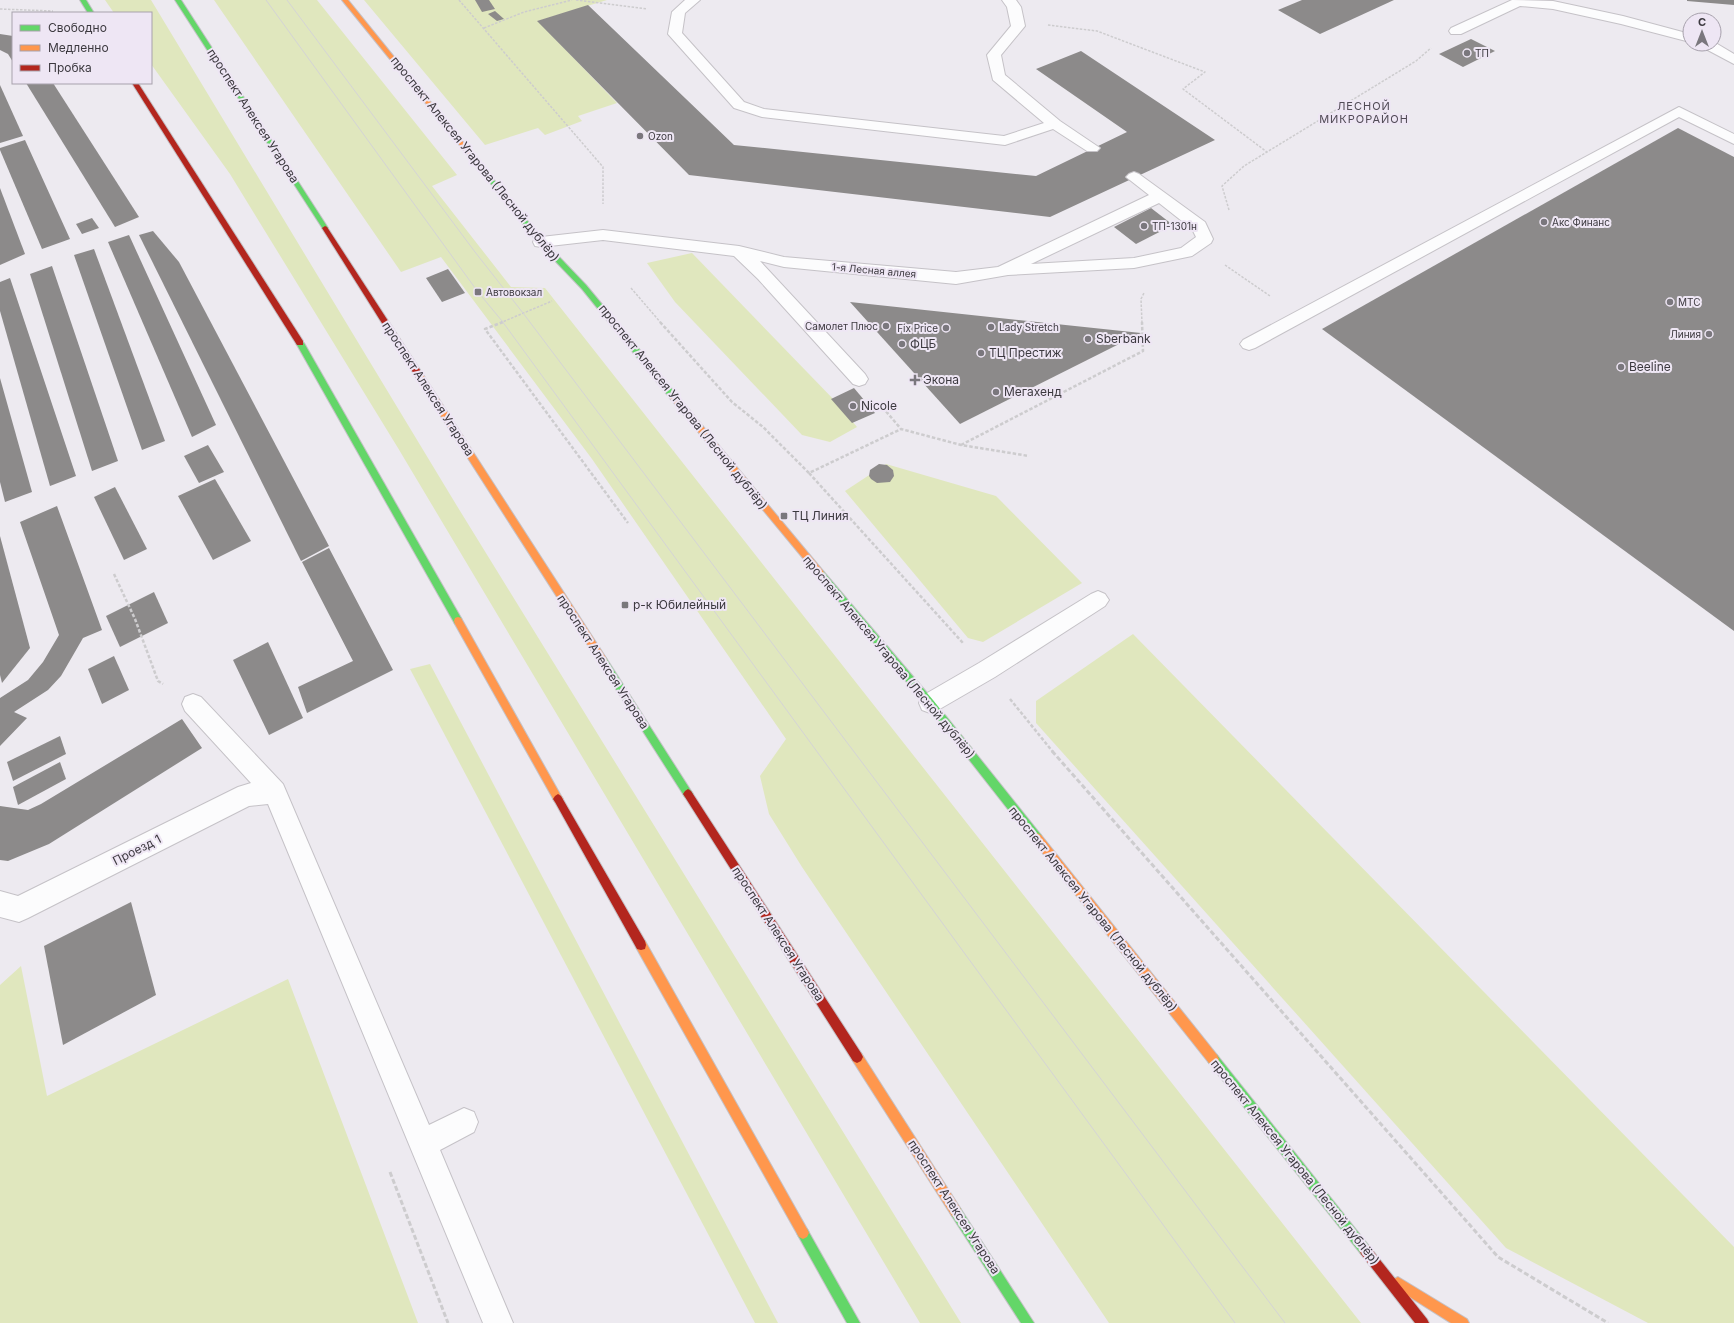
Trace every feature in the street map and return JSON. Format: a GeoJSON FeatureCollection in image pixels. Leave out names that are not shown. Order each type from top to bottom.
{"type":"FeatureCollection","features":[{"type":"Feature","properties":{"kind":"main road","name":"проспект Алексея Угарова"},"geometry":{"type":"LineString","coordinates":[[178,0],[1028,1323]]}},
{"type":"Feature","properties":{"kind":"main road","name":"проспект Алексея Угарова (Лесной дублёр)"},"geometry":{"type":"LineString","coordinates":[[345,0],[540,242],[584,287],[762,505],[930,703],[1423,1323]]}},
{"type":"Feature","properties":{"kind":"main road"},"geometry":{"type":"LineString","coordinates":[[84,2],[90,12]]}},
{"type":"Feature","properties":{"kind":"main road"},"geometry":{"type":"LineString","coordinates":[[136,84],[312,362],[854,1323]]}},
{"type":"Feature","properties":{"kind":"main road"},"geometry":{"type":"LineString","coordinates":[[1385,1275],[1463,1323]]}},
{"type":"Feature","properties":{"kind":"lane"},"geometry":{"type":"LineString","coordinates":[[693,0],[679,12],[675,34],[740,105],[762,113],[1006,141],[1055,124]]}},
{"type":"Feature","properties":{"kind":"lane"},"geometry":{"type":"LineString","coordinates":[[1009,0],[1014,7],[1018,26],[994,55],[998,77],[1055,124],[1092,148]]}},
{"type":"Feature","properties":{"kind":"lane"},"geometry":{"type":"LineString","coordinates":[[1456,31],[1518,1],[1552,2],[1682,36]]}},
{"type":"Feature","properties":{"kind":"lane"},"geometry":{"type":"LineString","coordinates":[[1720,52],[1734,60]]}},
{"type":"Feature","properties":{"kind":"lane"},"geometry":{"type":"LineString","coordinates":[[1249,344],[1678,111],[1734,140]]}},
{"type":"Feature","properties":{"kind":"lane"},"geometry":{"type":"LineString","coordinates":[[1001,272],[1134,263],[1186,252],[1205,239],[1199,226],[1134,177]]}},
{"type":"Feature","properties":{"kind":"lane","name":"1-я Лесная аллея"},"geometry":{"type":"LineString","coordinates":[[540,242],[603,235],[739,251],[784,262],[956,278],[1001,272],[1160,196]]}},
{"type":"Feature","properties":{"kind":"lane"},"geometry":{"type":"LineString","coordinates":[[739,251],[764,275],[859,379]]}},
{"type":"Feature","properties":{"kind":"lane"},"geometry":{"type":"LineString","coordinates":[[930,703],[988,670],[1098,600]]}},
{"type":"Feature","properties":{"kind":"lane"},"geometry":{"type":"LineString","coordinates":[[193,704],[275,792],[498,1323]]}},
{"type":"Feature","properties":{"kind":"lane","name":"Проезд 1"},"geometry":{"type":"LineString","coordinates":[[6,910],[246,795],[275,792]]}},
{"type":"Feature","properties":{"kind":"lane"},"geometry":{"type":"LineString","coordinates":[[422,1144],[464,1122]]}},
{"type":"Feature","properties":{"kind":"path"},"geometry":{"type":"LineString","coordinates":[[459,0],[603,167],[603,235]]}},
{"type":"Feature","properties":{"kind":"path"},"geometry":{"type":"LineString","coordinates":[[484,28],[524,12],[572,0]]}},
{"type":"Feature","properties":{"kind":"path"},"geometry":{"type":"LineString","coordinates":[[576,0],[679,12]]}},
{"type":"Feature","properties":{"kind":"path"},"geometry":{"type":"LineString","coordinates":[[0,9],[52,11],[84,2]]}},
{"type":"Feature","properties":{"kind":"path"},"geometry":{"type":"LineString","coordinates":[[1018,26],[1036,24],[1097,31],[1205,72],[1183,88],[1267,152]]}},
{"type":"Feature","properties":{"kind":"path"},"geometry":{"type":"LineString","coordinates":[[1230,216],[1222,186],[1244,166],[1416,61],[1439,41],[1456,31]]}},
{"type":"Feature","properties":{"kind":"path"},"geometry":{"type":"LineString","coordinates":[[1228,259],[1224,264],[1273,298]]}},
{"type":"Feature","properties":{"kind":"path"},"geometry":{"type":"LineString","coordinates":[[962,445],[1143,351],[1141,300],[1147,288]]}},
{"type":"Feature","properties":{"kind":"path"},"geometry":{"type":"LineString","coordinates":[[658,318],[692,359],[732,402],[763,427],[809,473],[988,670],[1045,743],[1498,1257],[1608,1323]]}},
{"type":"Feature","properties":{"kind":"path"},"geometry":{"type":"LineString","coordinates":[[514,369],[628,523]]}},
{"type":"Feature","properties":{"kind":"path"},"geometry":{"type":"LineString","coordinates":[[809,473],[901,429],[962,445],[1029,456]]}},
{"type":"Feature","properties":{"kind":"path"},"geometry":{"type":"LineString","coordinates":[[114,574],[135,619],[158,681]]}},
{"type":"Feature","properties":{"kind":"green space"},"geometry":{"type":"Polygon","coordinates":[[[105,0],[151,0],[457,506],[961,1323],[920,1323],[398,448],[230,174],[152,65],[152,12],[113,12],[105,0]]]}},
{"type":"Feature","properties":{"kind":"green space"},"geometry":{"type":"Polygon","coordinates":[[[214,0],[317,0],[457,175],[432,186],[511,287],[545,288],[1361,1323],[1109,1323],[802,867],[769,814],[760,776],[786,739],[592,459],[441,257],[401,272],[214,0]]]}},
{"type":"Feature","properties":{"kind":"green space"},"geometry":{"type":"Polygon","coordinates":[[[364,0],[607,0],[538,21],[617,103],[578,116],[582,121],[545,135],[538,128],[485,145],[364,0]]]}},
{"type":"Feature","properties":{"kind":"green space"},"geometry":{"type":"Polygon","coordinates":[[[692,253],[838,404],[857,427],[830,442],[802,435],[675,302],[647,263],[692,253]]]}},
{"type":"Feature","properties":{"kind":"green space"},"geometry":{"type":"Polygon","coordinates":[[[886,464],[996,496],[1082,583],[983,642],[968,638],[845,491],[886,464]]]}},
{"type":"Feature","properties":{"kind":"green space"},"geometry":{"type":"Polygon","coordinates":[[[1133,634],[1734,1247],[1734,1323],[1648,1323],[1506,1248],[1036,723],[1036,701],[1133,634]]]}},
{"type":"Feature","properties":{"kind":"green space"},"geometry":{"type":"Polygon","coordinates":[[[430,664],[778,1323],[755,1323],[410,669],[430,664]]]}},
{"type":"Feature","properties":{"kind":"green space"},"geometry":{"type":"Polygon","coordinates":[[[21,966],[47,1096],[288,979],[418,1323],[0,1323],[0,985],[21,966]]]}},
{"type":"Feature","properties":{"kind":"building"},"geometry":{"type":"Polygon","coordinates":[[[475,0],[489,0],[495,9],[482,12],[475,0]]]}},
{"type":"Feature","properties":{"kind":"building"},"geometry":{"type":"Polygon","coordinates":[[[1302,0],[1394,0],[1320,34],[1278,10],[1302,0]]]}},
{"type":"Feature","properties":{"kind":"building"},"geometry":{"type":"Polygon","coordinates":[[[1734,0],[1734,5],[1687,1],[1734,0]]]}},
{"type":"Feature","properties":{"kind":"building"},"geometry":{"type":"Polygon","coordinates":[[[588,5],[734,145],[1036,176],[1127,132],[1036,69],[1081,51],[1215,140],[1050,217],[689,175],[537,21],[588,5]]]}},
{"type":"Feature","properties":{"kind":"building"},"geometry":{"type":"Polygon","coordinates":[[[495,11],[504,19],[497,21],[488,14],[495,11]]]}},
{"type":"Feature","properties":{"kind":"building"},"geometry":{"type":"Polygon","coordinates":[[[0,34],[12,36],[12,60],[8,54],[0,50],[0,34]]]}},
{"type":"Feature","properties":{"kind":"building","name":"ТП"},"geometry":{"type":"Polygon","coordinates":[[[1471,39],[1495,51],[1463,67],[1439,54],[1471,39]]]}},
{"type":"Feature","properties":{"kind":"building"},"geometry":{"type":"Polygon","coordinates":[[[27,84],[54,84],[139,217],[115,227],[27,84]]]}},
{"type":"Feature","properties":{"kind":"building"},"geometry":{"type":"Polygon","coordinates":[[[0,85],[23,136],[0,143],[0,85]]]}},
{"type":"Feature","properties":{"kind":"building"},"geometry":{"type":"Polygon","coordinates":[[[1678,128],[1734,157],[1734,631],[1322,329],[1678,128]]]}},
{"type":"Feature","properties":{"kind":"building"},"geometry":{"type":"Polygon","coordinates":[[[25,140],[70,239],[42,249],[0,150],[0,148],[25,140]]]}},
{"type":"Feature","properties":{"kind":"building"},"geometry":{"type":"Polygon","coordinates":[[[0,188],[25,254],[0,265],[0,188]]]}},
{"type":"Feature","properties":{"kind":"building","name":"ТП-1301н"},"geometry":{"type":"Polygon","coordinates":[[[1151,208],[1173,225],[1136,244],[1114,227],[1151,208]]]}},
{"type":"Feature","properties":{"kind":"building"},"geometry":{"type":"Polygon","coordinates":[[[92,218],[99,228],[82,234],[76,224],[92,218]]]}},
{"type":"Feature","properties":{"kind":"building"},"geometry":{"type":"Polygon","coordinates":[[[153,231],[179,262],[329,546],[301,561],[139,235],[153,231]]]}},
{"type":"Feature","properties":{"kind":"building"},"geometry":{"type":"Polygon","coordinates":[[[129,235],[216,425],[192,437],[108,242],[129,235]]]}},
{"type":"Feature","properties":{"kind":"building"},"geometry":{"type":"Polygon","coordinates":[[[94,249],[165,441],[142,450],[74,255],[94,249]]]}},
{"type":"Feature","properties":{"kind":"building"},"geometry":{"type":"Polygon","coordinates":[[[52,266],[118,461],[92,471],[30,274],[52,266]]]}},
{"type":"Feature","properties":{"kind":"building"},"geometry":{"type":"Polygon","coordinates":[[[448,269],[465,293],[442,302],[426,278],[448,269]]]}},
{"type":"Feature","properties":{"kind":"building"},"geometry":{"type":"Polygon","coordinates":[[[10,278],[76,476],[50,486],[0,311],[0,282],[10,278]]]}},
{"type":"Feature","properties":{"kind":"building"},"geometry":{"type":"Polygon","coordinates":[[[850,302],[1141,333],[960,424],[850,302]]]}},
{"type":"Feature","properties":{"kind":"building"},"geometry":{"type":"Polygon","coordinates":[[[0,378],[32,492],[5,502],[0,482],[0,378]]]}},
{"type":"Feature","properties":{"kind":"building","name":"Nicole"},"geometry":{"type":"Polygon","coordinates":[[[854,388],[875,413],[852,423],[831,399],[854,388]]]}},
{"type":"Feature","properties":{"kind":"building"},"geometry":{"type":"Polygon","coordinates":[[[208,445],[224,472],[199,483],[184,456],[208,445]]]}},
{"type":"Feature","properties":{"kind":"building"},"geometry":{"type":"Polygon","coordinates":[[[879,464],[887,465],[893,470],[894,476],[890,482],[877,483],[869,476],[870,470],[879,464]]]}},
{"type":"Feature","properties":{"kind":"building"},"geometry":{"type":"Polygon","coordinates":[[[215,479],[251,541],[213,560],[178,496],[215,479]]]}},
{"type":"Feature","properties":{"kind":"building"},"geometry":{"type":"Polygon","coordinates":[[[115,487],[147,549],[124,560],[94,497],[115,487]]]}},
{"type":"Feature","properties":{"kind":"building"},"geometry":{"type":"Polygon","coordinates":[[[57,506],[102,630],[83,638],[61,676],[48,690],[14,712],[27,718],[0,746],[0,698],[28,680],[43,662],[59,635],[20,522],[57,506]]]}},
{"type":"Feature","properties":{"kind":"building"},"geometry":{"type":"Polygon","coordinates":[[[0,536],[30,648],[2,683],[0,675],[0,536]]]}},
{"type":"Feature","properties":{"kind":"building"},"geometry":{"type":"Polygon","coordinates":[[[329,548],[393,670],[307,713],[298,687],[353,661],[302,562],[329,548]]]}},
{"type":"Feature","properties":{"kind":"building"},"geometry":{"type":"Polygon","coordinates":[[[154,592],[168,623],[120,647],[106,616],[154,592]]]}},
{"type":"Feature","properties":{"kind":"building"},"geometry":{"type":"Polygon","coordinates":[[[268,642],[303,718],[269,735],[233,660],[268,642]]]}},
{"type":"Feature","properties":{"kind":"building"},"geometry":{"type":"Polygon","coordinates":[[[114,656],[129,690],[102,704],[88,669],[114,656]]]}},
{"type":"Feature","properties":{"kind":"building"},"geometry":{"type":"Polygon","coordinates":[[[182,719],[202,748],[49,844],[8,861],[0,860],[0,806],[28,810],[41,804],[182,719]]]}},
{"type":"Feature","properties":{"kind":"building"},"geometry":{"type":"Polygon","coordinates":[[[60,736],[66,754],[13,781],[7,762],[60,736]]]}},
{"type":"Feature","properties":{"kind":"building"},"geometry":{"type":"Polygon","coordinates":[[[60,762],[66,779],[18,805],[13,787],[60,762]]]}},
{"type":"Feature","properties":{"kind":"building"},"geometry":{"type":"Polygon","coordinates":[[[131,902],[156,995],[63,1045],[44,946],[131,902]]]}},
{"type":"Feature","properties":{"kind":"tram line"},"geometry":{"type":"LineString","coordinates":[[266,0],[478,292],[502,321],[1235,1323]]}},
{"type":"Feature","properties":{"kind":"tram line"},"geometry":{"type":"LineString","coordinates":[[287,0],[475,252],[523,313],[1285,1323]]}},
{"type":"Feature","properties":{"kind":"traffic: fast"},"geometry":{"type":"LineString","coordinates":[[83,0],[90,12]]}},
{"type":"Feature","properties":{"kind":"traffic: fast"},"geometry":{"type":"LineString","coordinates":[[178,0],[325,228]]}},
{"type":"Feature","properties":{"kind":"traffic: fast"},"geometry":{"type":"LineString","coordinates":[[469,153],[541,242],[584,287],[673,396]]}},
{"type":"Feature","properties":{"kind":"traffic: fast"},"geometry":{"type":"LineString","coordinates":[[300,343],[458,621]]}},
{"type":"Feature","properties":{"kind":"traffic: fast"},"geometry":{"type":"LineString","coordinates":[[820,573],[930,703],[1037,838]]}},
{"type":"Feature","properties":{"kind":"traffic: fast"},"geometry":{"type":"LineString","coordinates":[[603,661],[688,794]]}},
{"type":"Feature","properties":{"kind":"traffic: fast"},"geometry":{"type":"LineString","coordinates":[[1213,1059],[1365,1250]]}},
{"type":"Feature","properties":{"kind":"traffic: fast"},"geometry":{"type":"LineString","coordinates":[[956,1212],[1028,1323]]}},
{"type":"Feature","properties":{"kind":"traffic: fast"},"geometry":{"type":"LineString","coordinates":[[803,1233],[854,1323]]}},
{"type":"Feature","properties":{"kind":"traffic: slow"},"geometry":{"type":"LineString","coordinates":[[345,0],[469,153]]}},
{"type":"Feature","properties":{"kind":"traffic: slow"},"geometry":{"type":"LineString","coordinates":[[417,372],[603,661]]}},
{"type":"Feature","properties":{"kind":"traffic: slow"},"geometry":{"type":"LineString","coordinates":[[673,396],[820,573]]}},
{"type":"Feature","properties":{"kind":"traffic: slow"},"geometry":{"type":"LineString","coordinates":[[458,621],[558,799]]}},
{"type":"Feature","properties":{"kind":"traffic: slow"},"geometry":{"type":"LineString","coordinates":[[1037,838],[1213,1059]]}},
{"type":"Feature","properties":{"kind":"traffic: slow"},"geometry":{"type":"LineString","coordinates":[[641,945],[803,1233]]}},
{"type":"Feature","properties":{"kind":"traffic: slow"},"geometry":{"type":"LineString","coordinates":[[857,1057],[956,1212]]}},
{"type":"Feature","properties":{"kind":"traffic: slow"},"geometry":{"type":"LineString","coordinates":[[1398,1283],[1463,1323]]}},
{"type":"Feature","properties":{"kind":"traffic: jam"},"geometry":{"type":"LineString","coordinates":[[136,84],[300,343]]}},
{"type":"Feature","properties":{"kind":"traffic: jam"},"geometry":{"type":"LineString","coordinates":[[325,228],[417,372]]}},
{"type":"Feature","properties":{"kind":"traffic: jam"},"geometry":{"type":"LineString","coordinates":[[688,794],[857,1057]]}},
{"type":"Feature","properties":{"kind":"traffic: jam"},"geometry":{"type":"LineString","coordinates":[[558,799],[641,945]]}},
{"type":"Feature","properties":{"kind":"traffic: jam"},"geometry":{"type":"LineString","coordinates":[[1365,1250],[1423,1323]]}},
{"type":"Feature","properties":{"kind":"place","name":"ТП"},"geometry":{"type":"Point","coordinates":[1467,53]}},
{"type":"Feature","properties":{"kind":"place","name":"Ozon"},"geometry":{"type":"Point","coordinates":[640,136]}},
{"type":"Feature","properties":{"kind":"place","name":"Акс Финанс"},"geometry":{"type":"Point","coordinates":[1544,222]}},
{"type":"Feature","properties":{"kind":"place","name":"ТП-1301н"},"geometry":{"type":"Point","coordinates":[1144,226]}},
{"type":"Feature","properties":{"kind":"place","name":"Автовокзал"},"geometry":{"type":"Point","coordinates":[478,292]}},
{"type":"Feature","properties":{"kind":"place","name":"МТС"},"geometry":{"type":"Point","coordinates":[1670,302]}},
{"type":"Feature","properties":{"kind":"place","name":"Самолет Плюс"},"geometry":{"type":"Point","coordinates":[886,326]}},
{"type":"Feature","properties":{"kind":"place","name":"Lady Stretch"},"geometry":{"type":"Point","coordinates":[991,327]}},
{"type":"Feature","properties":{"kind":"place","name":"Fix Price"},"geometry":{"type":"Point","coordinates":[946,328]}},
{"type":"Feature","properties":{"kind":"place","name":"Линия"},"geometry":{"type":"Point","coordinates":[1709,334]}},
{"type":"Feature","properties":{"kind":"place","name":"Sberbank"},"geometry":{"type":"Point","coordinates":[1088,339]}},
{"type":"Feature","properties":{"kind":"place","name":"ФЦБ"},"geometry":{"type":"Point","coordinates":[902,344]}},
{"type":"Feature","properties":{"kind":"place","name":"ТЦ Престиж"},"geometry":{"type":"Point","coordinates":[981,353]}},
{"type":"Feature","properties":{"kind":"place","name":"Beeline"},"geometry":{"type":"Point","coordinates":[1621,367]}},
{"type":"Feature","properties":{"kind":"place","name":"Экона"},"geometry":{"type":"Point","coordinates":[915,380]}},
{"type":"Feature","properties":{"kind":"place","name":"Мегахенд"},"geometry":{"type":"Point","coordinates":[996,392]}},
{"type":"Feature","properties":{"kind":"place","name":"Nicole"},"geometry":{"type":"Point","coordinates":[853,406]}},
{"type":"Feature","properties":{"kind":"place","name":"ТЦ Линия"},"geometry":{"type":"Point","coordinates":[784,516]}},
{"type":"Feature","properties":{"kind":"place","name":"р-к Юбилейный"},"geometry":{"type":"Point","coordinates":[625,605]}},
{"type":"Feature","properties":{"kind":"district","name":"ЛЕСНОЙ МИКРОРАЙОН"},"geometry":{"type":"Point","coordinates":[1364,112]}}]}
